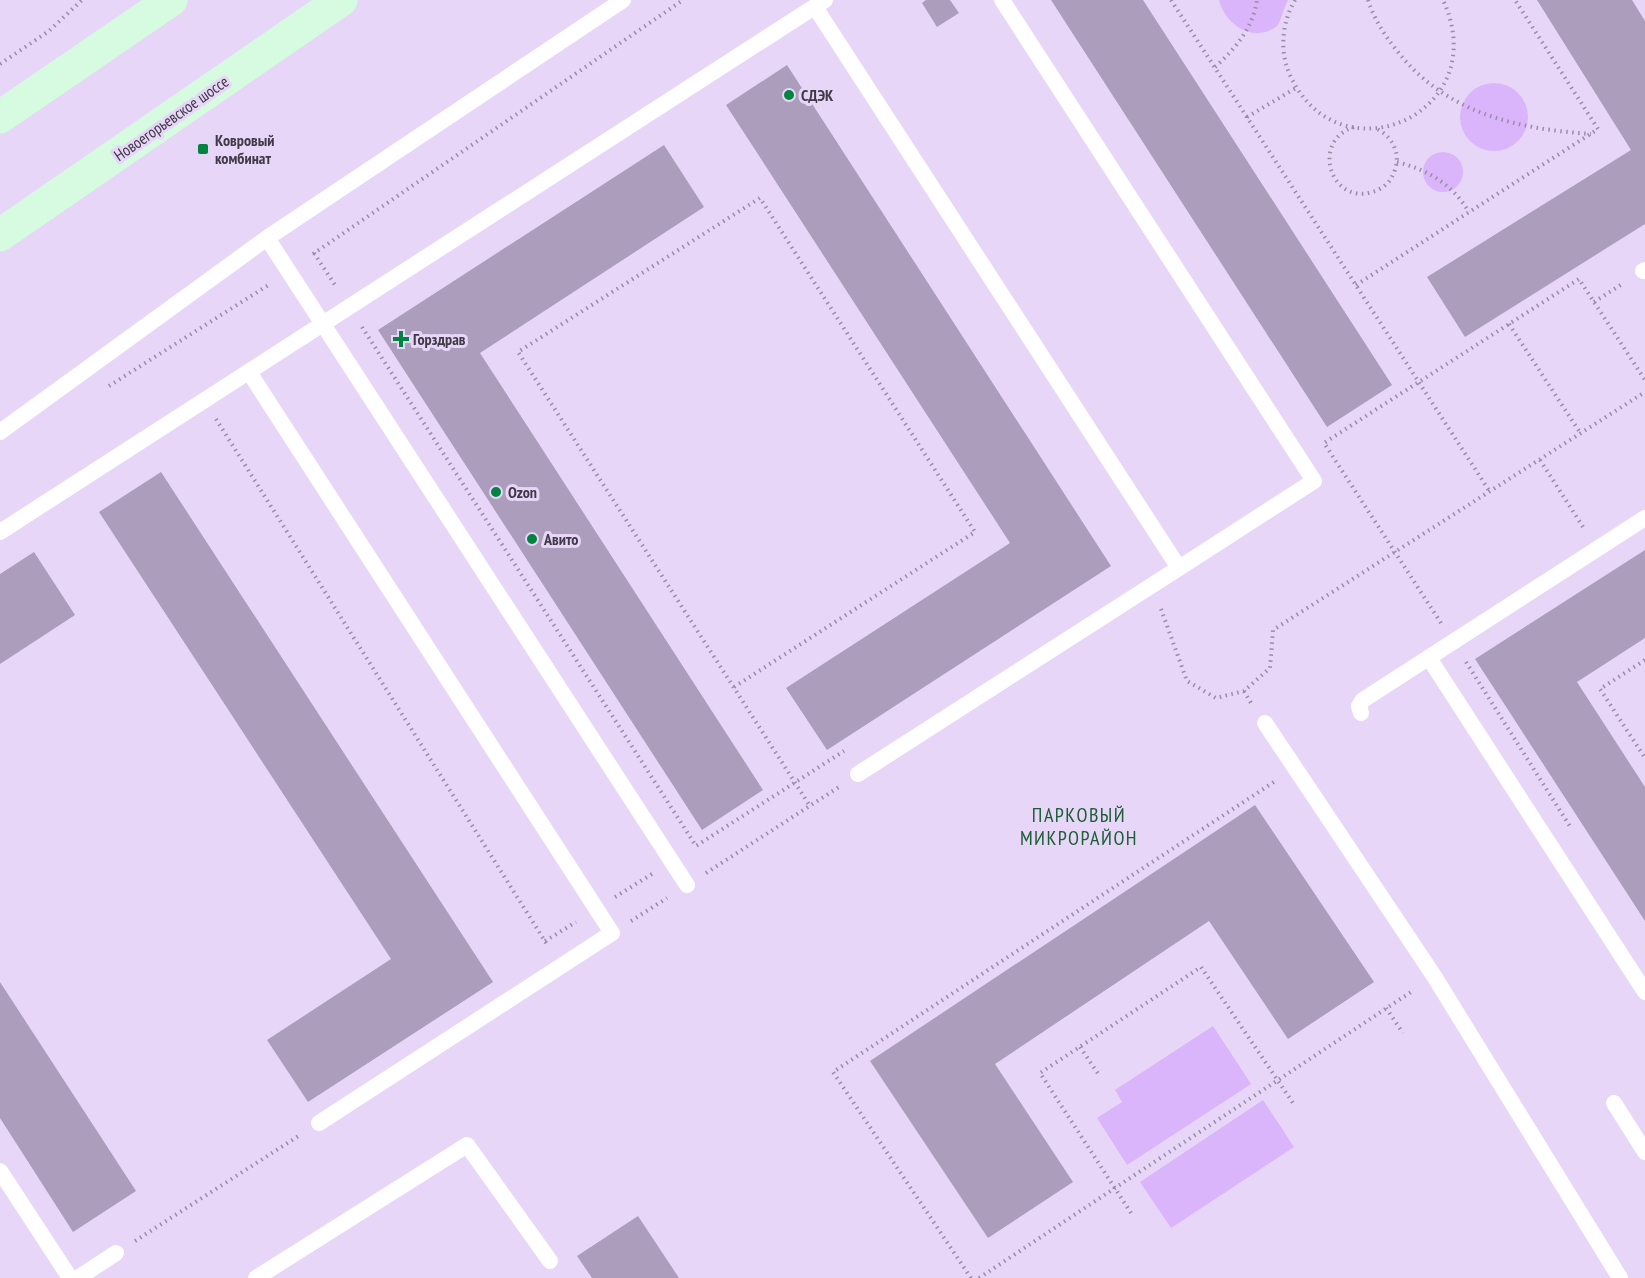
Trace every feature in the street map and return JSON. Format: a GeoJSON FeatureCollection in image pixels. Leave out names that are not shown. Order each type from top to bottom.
{"type":"FeatureCollection","features":[{"type":"Feature","properties":{"kind":"main road"},"geometry":{"type":"LineString","coordinates":[[0,117],[171,0]]}},
{"type":"Feature","properties":{"kind":"main road","name":"Новоегорьевское шоссе"},"geometry":{"type":"LineString","coordinates":[[0,235],[341,0]]}},
{"type":"Feature","properties":{"kind":"lane"},"geometry":{"type":"LineString","coordinates":[[0,432],[267,238],[623,0]]}},
{"type":"Feature","properties":{"kind":"lane"},"geometry":{"type":"LineString","coordinates":[[858,774],[1314,481],[1002,0]]}},
{"type":"Feature","properties":{"kind":"lane"},"geometry":{"type":"LineString","coordinates":[[0,532],[820,3],[1179,568]]}},
{"type":"Feature","properties":{"kind":"lane"},"geometry":{"type":"LineString","coordinates":[[267,238],[687,885]]}},
{"type":"Feature","properties":{"kind":"lane"},"geometry":{"type":"LineString","coordinates":[[249,372],[612,933],[319,1123]]}},
{"type":"Feature","properties":{"kind":"lane"},"geometry":{"type":"LineString","coordinates":[[1361,713],[1359,706],[1363,700],[1645,518]]}},
{"type":"Feature","properties":{"kind":"lane"},"geometry":{"type":"LineString","coordinates":[[1429,658],[1645,992]]}},
{"type":"Feature","properties":{"kind":"lane"},"geometry":{"type":"LineString","coordinates":[[1265,723],[1434,976],[1620,1278]]}},
{"type":"Feature","properties":{"kind":"lane"},"geometry":{"type":"LineString","coordinates":[[1614,1103],[1645,1152]]}},
{"type":"Feature","properties":{"kind":"lane"},"geometry":{"type":"LineString","coordinates":[[256,1278],[467,1145],[550,1261]]}},
{"type":"Feature","properties":{"kind":"lane"},"geometry":{"type":"LineString","coordinates":[[0,1171],[69,1278]]}},
{"type":"Feature","properties":{"kind":"lane"},"geometry":{"type":"LineString","coordinates":[[78,1278],[117,1253]]}},
{"type":"Feature","properties":{"kind":"path"},"geometry":{"type":"LineString","coordinates":[[0,64],[49,31],[82,0]]}},
{"type":"Feature","properties":{"kind":"path"},"geometry":{"type":"LineString","coordinates":[[100,392],[289,272],[683,0]]}},
{"type":"Feature","properties":{"kind":"path"},"geometry":{"type":"LineString","coordinates":[[1171,0],[1490,492]]}},
{"type":"Feature","properties":{"kind":"path"},"geometry":{"type":"LineString","coordinates":[[1215,67],[1234,50],[1246,31],[1256,10],[1257,0]]}},
{"type":"Feature","properties":{"kind":"path"},"geometry":{"type":"LineString","coordinates":[[1295,0],[1284,28],[1283,48],[1287,69],[1296,88],[1308,104],[1325,116],[1344,125],[1374,128],[1385,128],[1405,121],[1423,110],[1448,78],[1454,58],[1455,37],[1451,17],[1443,0]]}},
{"type":"Feature","properties":{"kind":"path"},"geometry":{"type":"LineString","coordinates":[[1368,0],[1386,37],[1406,63],[1439,92],[1487,115],[1517,124],[1559,132],[1591,134]]}},
{"type":"Feature","properties":{"kind":"path"},"geometry":{"type":"LineString","coordinates":[[1356,285],[1598,129],[1515,0]]}},
{"type":"Feature","properties":{"kind":"path"},"geometry":{"type":"LineString","coordinates":[[1247,117],[1296,88]]}},
{"type":"Feature","properties":{"kind":"path"},"geometry":{"type":"LineString","coordinates":[[1355,127],[1339,136],[1332,146],[1329,157],[1330,169],[1335,180],[1343,188],[1354,193],[1366,194],[1387,184],[1394,174],[1397,162],[1396,151],[1391,140],[1374,128]]}},
{"type":"Feature","properties":{"kind":"path"},"geometry":{"type":"LineString","coordinates":[[1397,162],[1415,167],[1448,186],[1469,212]]}},
{"type":"Feature","properties":{"kind":"path"},"geometry":{"type":"LineString","coordinates":[[734,687],[975,532],[760,198],[518,352],[810,806]]}},
{"type":"Feature","properties":{"kind":"path"},"geometry":{"type":"LineString","coordinates":[[314,253],[696,846]]}},
{"type":"Feature","properties":{"kind":"path"},"geometry":{"type":"LineString","coordinates":[[1594,302],[1644,270]]}},
{"type":"Feature","properties":{"kind":"path"},"geometry":{"type":"LineString","coordinates":[[1300,459],[1579,279],[1645,380]]}},
{"type":"Feature","properties":{"kind":"path"},"geometry":{"type":"LineString","coordinates":[[1509,324],[1581,434]]}},
{"type":"Feature","properties":{"kind":"path"},"geometry":{"type":"LineString","coordinates":[[1153,584],[1187,681],[1216,698],[1244,691],[1270,668],[1273,630],[1645,392]]}},
{"type":"Feature","properties":{"kind":"path"},"geometry":{"type":"LineString","coordinates":[[204,400],[561,967]]}},
{"type":"Feature","properties":{"kind":"path"},"geometry":{"type":"LineString","coordinates":[[1324,443],[1575,833]]}},
{"type":"Feature","properties":{"kind":"path"},"geometry":{"type":"LineString","coordinates":[[1540,460],[1597,549]]}},
{"type":"Feature","properties":{"kind":"path"},"geometry":{"type":"LineString","coordinates":[[1645,660],[1600,688],[1645,758]]}},
{"type":"Feature","properties":{"kind":"path"},"geometry":{"type":"LineString","coordinates":[[545,941],[844,751]]}},
{"type":"Feature","properties":{"kind":"path"},"geometry":{"type":"LineString","coordinates":[[971,1278],[833,1072],[1295,768]]}},
{"type":"Feature","properties":{"kind":"path"},"geometry":{"type":"LineString","coordinates":[[612,933],[858,774]]}},
{"type":"Feature","properties":{"kind":"path"},"geometry":{"type":"LineString","coordinates":[[1131,1213],[1040,1073],[1202,967],[1295,1106]]}},
{"type":"Feature","properties":{"kind":"path"},"geometry":{"type":"LineString","coordinates":[[979,1278],[1434,976]]}},
{"type":"Feature","properties":{"kind":"path"},"geometry":{"type":"LineString","coordinates":[[1386,1008],[1403,1033]]}},
{"type":"Feature","properties":{"kind":"path"},"geometry":{"type":"LineString","coordinates":[[1080,1047],[1099,1075]]}},
{"type":"Feature","properties":{"kind":"path"},"geometry":{"type":"LineString","coordinates":[[117,1253],[319,1123]]}},
{"type":"Feature","properties":{"kind":"shaded area"},"geometry":{"type":"Polygon","coordinates":[[[1219,0],[1288,0],[1277,26],[1259,33],[1250,32],[1234,24],[1222,9],[1219,0]]]}},
{"type":"Feature","properties":{"kind":"shaded area"},"geometry":{"type":"Polygon","coordinates":[[[1494,83],[1507,86],[1518,93],[1525,104],[1528,117],[1525,130],[1518,141],[1507,148],[1494,151],[1481,148],[1470,141],[1463,130],[1460,117],[1463,104],[1470,93],[1481,86],[1494,83]]]}},
{"type":"Feature","properties":{"kind":"shaded area"},"geometry":{"type":"Polygon","coordinates":[[[1443,152],[1457,158],[1463,172],[1457,186],[1443,192],[1429,186],[1423,172],[1429,158],[1443,152]]]}},
{"type":"Feature","properties":{"kind":"shaded area"},"geometry":{"type":"Polygon","coordinates":[[[1213,1026],[1251,1084],[1127,1165],[1097,1118],[1122,1102],[1115,1090],[1213,1026]]]}},
{"type":"Feature","properties":{"kind":"shaded area"},"geometry":{"type":"Polygon","coordinates":[[[1263,1100],[1294,1147],[1171,1228],[1140,1182],[1263,1100]]]}},
{"type":"Feature","properties":{"kind":"building"},"geometry":{"type":"Polygon","coordinates":[[[926,0],[950,0],[959,13],[937,27],[922,3],[926,0]]]}},
{"type":"Feature","properties":{"kind":"building"},"geometry":{"type":"Polygon","coordinates":[[[1051,0],[1143,0],[1392,385],[1327,427],[1051,0]]]}},
{"type":"Feature","properties":{"kind":"building"},"geometry":{"type":"Polygon","coordinates":[[[1537,0],[1632,0],[1645,21],[1645,224],[1465,337],[1427,277],[1631,150],[1537,0]]]}},
{"type":"Feature","properties":{"kind":"building"},"geometry":{"type":"Polygon","coordinates":[[[787,65],[1111,566],[827,750],[786,688],[1010,543],[726,105],[787,65]]]}},
{"type":"Feature","properties":{"kind":"building"},"geometry":{"type":"Polygon","coordinates":[[[664,145],[704,207],[480,353],[763,790],[702,830],[378,330],[664,145]]]}},
{"type":"Feature","properties":{"kind":"building"},"geometry":{"type":"Polygon","coordinates":[[[161,472],[493,982],[308,1102],[267,1040],[391,959],[99,512],[161,472]]]}},
{"type":"Feature","properties":{"kind":"building"},"geometry":{"type":"Polygon","coordinates":[[[1645,550],[1645,638],[1577,682],[1645,787],[1645,921],[1475,659],[1645,550]]]}},
{"type":"Feature","properties":{"kind":"building"},"geometry":{"type":"Polygon","coordinates":[[[34,552],[75,615],[0,664],[0,574],[34,552]]]}},
{"type":"Feature","properties":{"kind":"building"},"geometry":{"type":"Polygon","coordinates":[[[1255,805],[1374,982],[1288,1039],[1209,921],[995,1064],[1073,1182],[988,1238],[870,1061],[1255,805]]]}},
{"type":"Feature","properties":{"kind":"building"},"geometry":{"type":"Polygon","coordinates":[[[0,982],[136,1191],[73,1232],[0,1118],[0,982]]]}},
{"type":"Feature","properties":{"kind":"building"},"geometry":{"type":"Polygon","coordinates":[[[638,1216],[679,1278],[592,1278],[577,1256],[638,1216]]]}},
{"type":"Feature","properties":{"kind":"place","name":"СДЭК"},"geometry":{"type":"Point","coordinates":[789,95]}},
{"type":"Feature","properties":{"kind":"place","name":"Ковровый комбинат"},"geometry":{"type":"Point","coordinates":[203,149]}},
{"type":"Feature","properties":{"kind":"place","name":"Горздрав"},"geometry":{"type":"Point","coordinates":[401,339]}},
{"type":"Feature","properties":{"kind":"place","name":"Ozon"},"geometry":{"type":"Point","coordinates":[496,492]}},
{"type":"Feature","properties":{"kind":"place","name":"Авито"},"geometry":{"type":"Point","coordinates":[532,539]}},
{"type":"Feature","properties":{"kind":"district","name":"ПАРКОВЫЙ МИКРОРАЙОН"},"geometry":{"type":"Point","coordinates":[1079,826]}}]}
